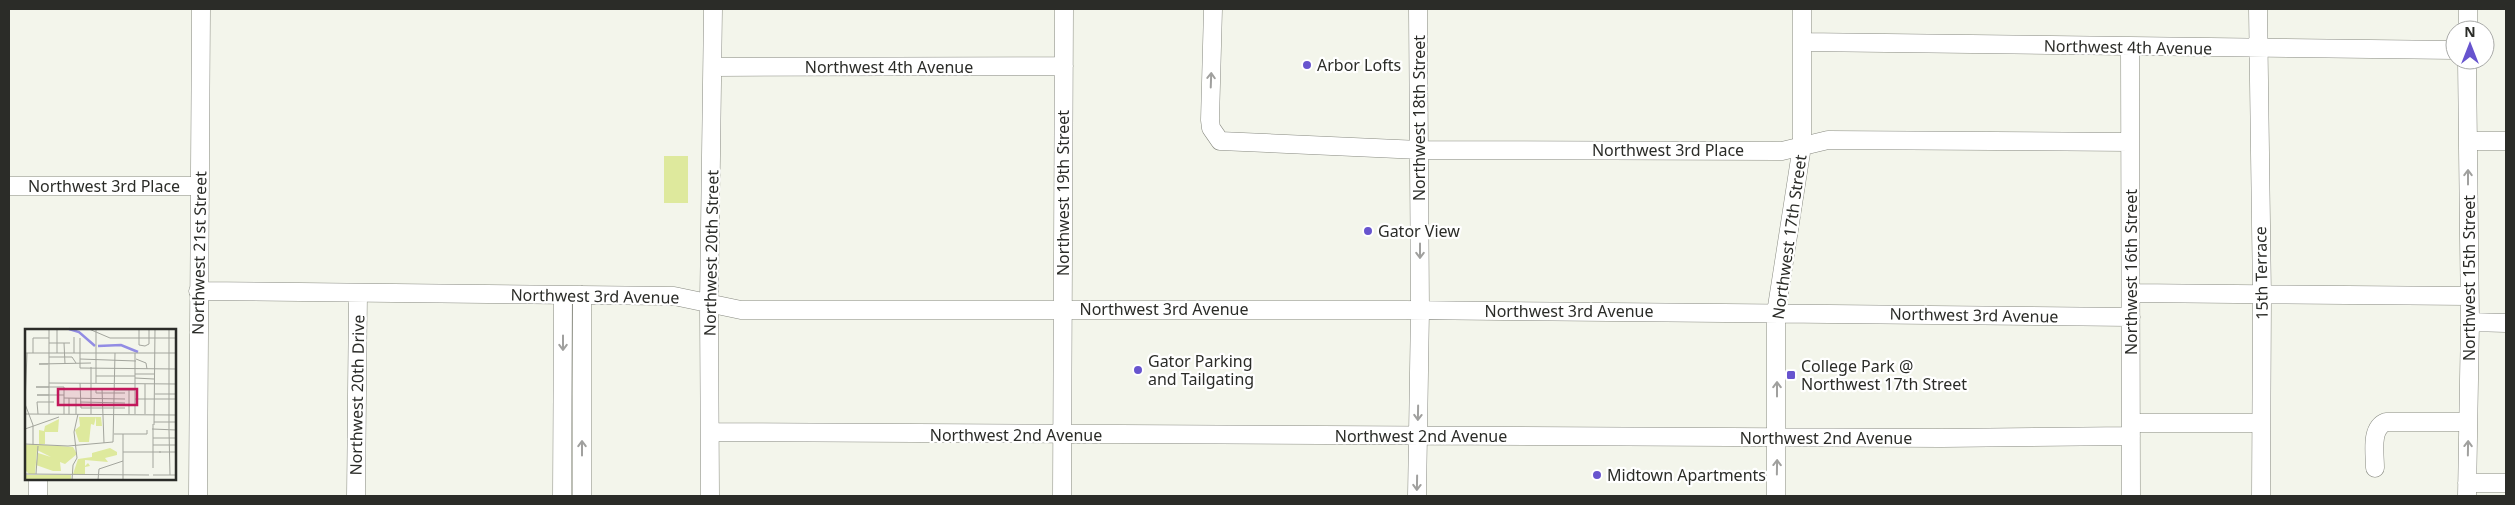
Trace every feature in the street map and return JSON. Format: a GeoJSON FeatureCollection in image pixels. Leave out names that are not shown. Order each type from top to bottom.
{"type":"FeatureCollection","features":[{"type":"Feature","properties":{"kind":"street","name":"Northwest 21st Street"},"geometry":{"type":"LineString","coordinates":[[198,496],[201,9]]}},
{"type":"Feature","properties":{"kind":"street","name":"Northwest 20th Street"},"geometry":{"type":"LineString","coordinates":[[710,496],[709,303],[713,9]]}},
{"type":"Feature","properties":{"kind":"street","name":"Northwest 19th Street"},"geometry":{"type":"LineString","coordinates":[[1062,496],[1064,9]]}},
{"type":"Feature","properties":{"kind":"street","name":"Northwest 3rd Place"},"geometry":{"type":"LineString","coordinates":[[1213,9],[1211,128],[1220,141],[1420,150],[1782,151],[1828,140],[2130,142]]}},
{"type":"Feature","properties":{"kind":"street","name":"Northwest 18th Street"},"geometry":{"type":"LineString","coordinates":[[1417,496],[1420,310],[1418,9]]}},
{"type":"Feature","properties":{"kind":"street","name":"Northwest 17th Street"},"geometry":{"type":"LineString","coordinates":[[1776,496],[1776,313],[1802,146],[1802,9]]}},
{"type":"Feature","properties":{"kind":"street","name":"15th Terrace"},"geometry":{"type":"LineString","coordinates":[[2258,9],[2262,296],[2261,496]]}},
{"type":"Feature","properties":{"kind":"street","name":"Northwest 4th Avenue"},"geometry":{"type":"LineString","coordinates":[[1802,42],[2258,50],[2445,50]]}},
{"type":"Feature","properties":{"kind":"street","name":"Northwest 16th Street"},"geometry":{"type":"LineString","coordinates":[[2130,47],[2131,496]]}},
{"type":"Feature","properties":{"kind":"street","name":"Northwest 4th Avenue"},"geometry":{"type":"LineString","coordinates":[[713,67],[1064,66]]}},
{"type":"Feature","properties":{"kind":"street","name":"Northwest 15th Street"},"geometry":{"type":"LineString","coordinates":[[2467,70],[2468,296],[2470,322],[2467,490]]}},
{"type":"Feature","properties":{"kind":"street"},"geometry":{"type":"LineString","coordinates":[[2468,141],[2506,140]]}},
{"type":"Feature","properties":{"kind":"street","name":"Northwest 3rd Place"},"geometry":{"type":"LineString","coordinates":[[9,186],[200,186]]}},
{"type":"Feature","properties":{"kind":"street","name":"Northwest 3rd Avenue"},"geometry":{"type":"LineString","coordinates":[[198,291],[674,296],[741,310],[1063,308],[2131,317]]}},
{"type":"Feature","properties":{"kind":"street","name":"Northwest 20th Drive"},"geometry":{"type":"LineString","coordinates":[[356,496],[358,293]]}},
{"type":"Feature","properties":{"kind":"street"},"geometry":{"type":"LineString","coordinates":[[2131,293],[2262,296],[2468,296]]}},
{"type":"Feature","properties":{"kind":"street"},"geometry":{"type":"LineString","coordinates":[[562,496],[563,294]]}},
{"type":"Feature","properties":{"kind":"street"},"geometry":{"type":"LineString","coordinates":[[582,295],[582,496]]}},
{"type":"Feature","properties":{"kind":"street"},"geometry":{"type":"LineString","coordinates":[[2470,322],[2506,323]]}},
{"type":"Feature","properties":{"kind":"street"},"geometry":{"type":"LineString","coordinates":[[562,420],[582,420]]}},
{"type":"Feature","properties":{"kind":"street"},"geometry":{"type":"LineString","coordinates":[[2375,468],[2376,430],[2380,424],[2386,422],[2468,422]]}},
{"type":"Feature","properties":{"kind":"street","name":"Northwest 2nd Avenue"},"geometry":{"type":"LineString","coordinates":[[711,432],[1777,438],[2131,430],[2260,423]]}},
{"type":"Feature","properties":{"kind":"street"},"geometry":{"type":"LineString","coordinates":[[38,480],[38,496]]}},
{"type":"Feature","properties":{"kind":"street"},"geometry":{"type":"LineString","coordinates":[[2467,490],[2506,483]]}},
{"type":"Feature","properties":{"kind":"green space"},"geometry":{"type":"Polygon","coordinates":[[[664,156],[688,156],[688,203],[664,203],[664,156]]]}},
{"type":"Feature","properties":{"kind":"place","name":"Arbor Lofts"},"geometry":{"type":"Point","coordinates":[1307,65]}},
{"type":"Feature","properties":{"kind":"place","name":"Gator View"},"geometry":{"type":"Point","coordinates":[1368,231]}},
{"type":"Feature","properties":{"kind":"place","name":"Gator Parking and Tailgating"},"geometry":{"type":"Point","coordinates":[1138,370]}},
{"type":"Feature","properties":{"kind":"place","name":"College Park @ Northwest 17th Street"},"geometry":{"type":"Point","coordinates":[1791,375]}},
{"type":"Feature","properties":{"kind":"place","name":"Midtown Apartments"},"geometry":{"type":"Point","coordinates":[1597,475]}}]}
